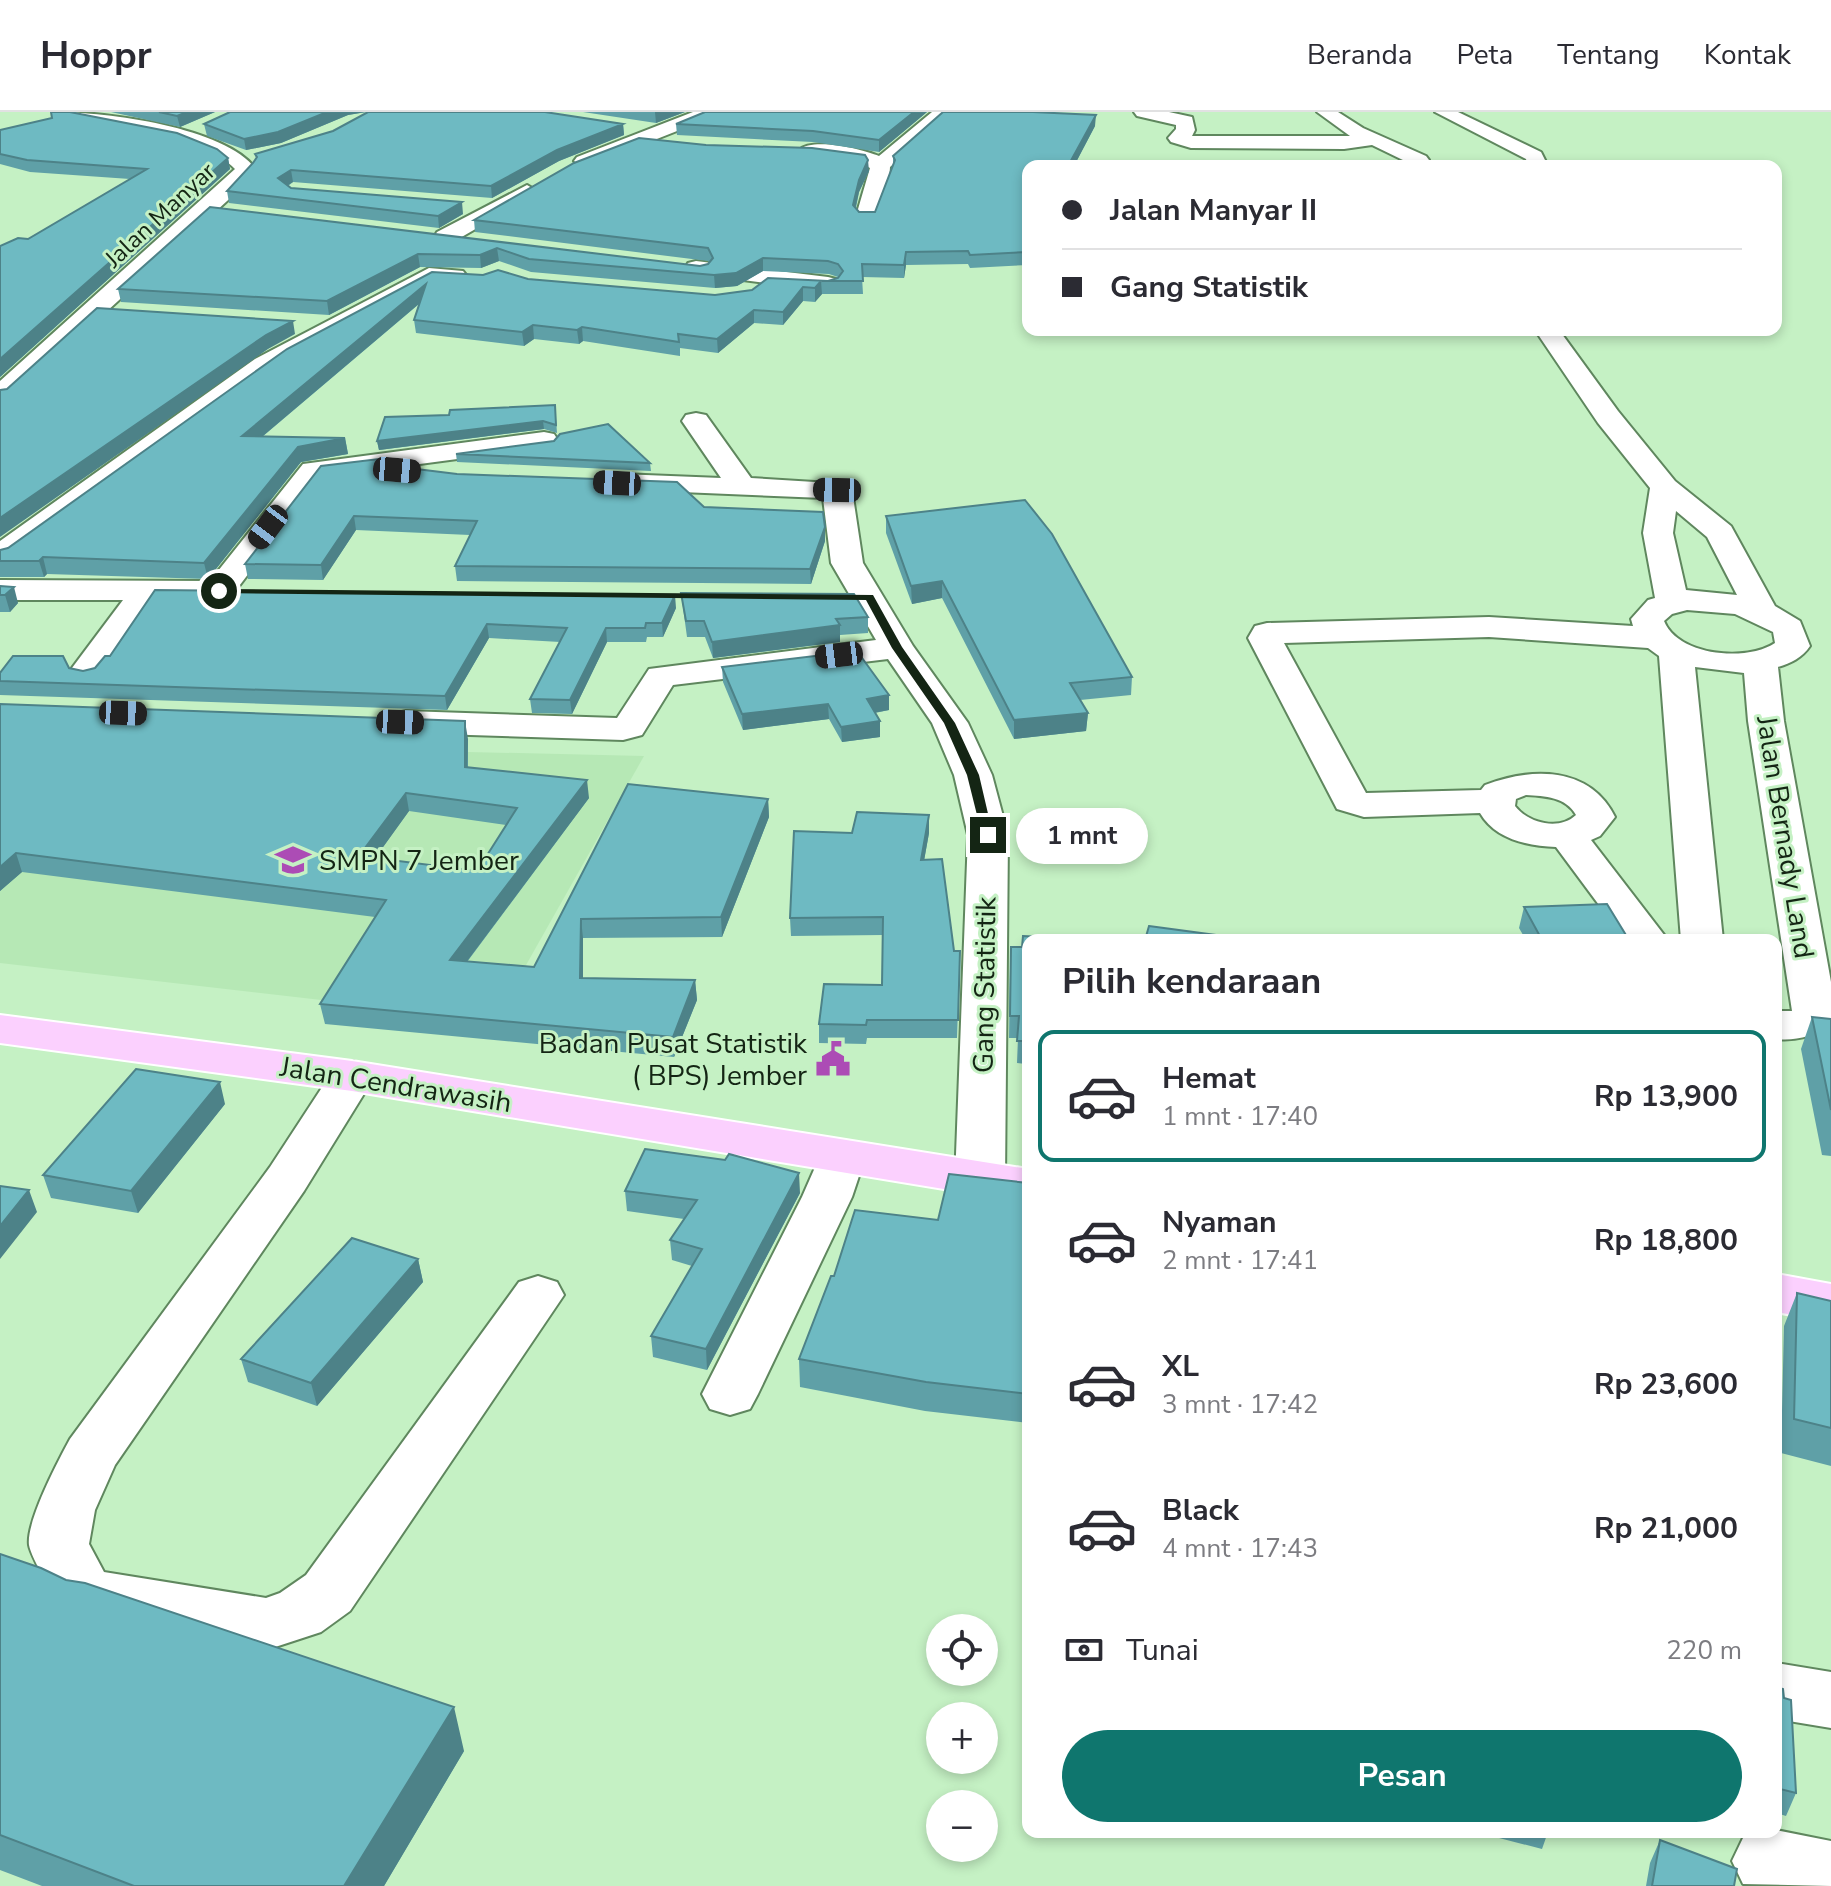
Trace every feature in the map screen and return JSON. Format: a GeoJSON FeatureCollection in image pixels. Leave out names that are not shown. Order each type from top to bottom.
{"type":"FeatureCollection","features":[{"type":"Feature","properties":{"kind":"main road","name":"Jalan Cendrawasih"},"geometry":{"type":"LineString","coordinates":[[0,1029],[352,1076],[980,1181],[1022,1185]]}},
{"type":"Feature","properties":{"kind":"main road"},"geometry":{"type":"LineString","coordinates":[[1782,1294],[1831,1303]]}},
{"type":"Feature","properties":{"kind":"street","name":"Jalan Manyar"},"geometry":{"type":"LineString","coordinates":[[0,395],[227,191],[246,169],[249,159],[207,143],[103,115],[65,112]]}},
{"type":"Feature","properties":{"kind":"street"},"geometry":{"type":"LineString","coordinates":[[567,168],[630,134],[655,132],[709,112]]}},
{"type":"Feature","properties":{"kind":"street"},"geometry":{"type":"LineString","coordinates":[[880,165],[943,112]]}},
{"type":"Feature","properties":{"kind":"street"},"geometry":{"type":"LineString","coordinates":[[1143,112],[1185,121],[1186,130],[1178,138],[1191,142],[1344,143],[1375,139]]}},
{"type":"Feature","properties":{"kind":"street"},"geometry":{"type":"LineString","coordinates":[[1444,112],[1534,156],[1536,160]]}},
{"type":"Feature","properties":{"kind":"street"},"geometry":{"type":"LineString","coordinates":[[1325,116],[1419,160]]}},
{"type":"Feature","properties":{"kind":"street"},"geometry":{"type":"LineString","coordinates":[[1169,118],[1200,118]]}},
{"type":"Feature","properties":{"kind":"street"},"geometry":{"type":"LineString","coordinates":[[180,137],[204,127]]}},
{"type":"Feature","properties":{"kind":"street"},"geometry":{"type":"LineString","coordinates":[[630,134],[674,145]]}},
{"type":"Feature","properties":{"kind":"street"},"geometry":{"type":"LineString","coordinates":[[791,149],[855,155],[873,159],[880,165],[880,179],[872,193],[867,216]]}},
{"type":"Feature","properties":{"kind":"street"},"geometry":{"type":"LineString","coordinates":[[476,241],[430,238],[496,208],[543,182]]}},
{"type":"Feature","properties":{"kind":"street"},"geometry":{"type":"LineString","coordinates":[[227,191],[257,191]]}},
{"type":"Feature","properties":{"kind":"street"},"geometry":{"type":"LineString","coordinates":[[466,205],[496,208]]}},
{"type":"Feature","properties":{"kind":"street"},"geometry":{"type":"LineString","coordinates":[[206,209],[236,213]]}},
{"type":"Feature","properties":{"kind":"street"},"geometry":{"type":"LineString","coordinates":[[675,266],[828,284],[763,281],[748,293],[730,298]]}},
{"type":"Feature","properties":{"kind":"street"},"geometry":{"type":"LineString","coordinates":[[0,555],[264,364],[429,275],[485,278]]}},
{"type":"Feature","properties":{"kind":"street"},"geometry":{"type":"LineString","coordinates":[[367,287],[398,290]]}},
{"type":"Feature","properties":{"kind":"street"},"geometry":{"type":"LineString","coordinates":[[93,311],[123,312]]}},
{"type":"Feature","properties":{"kind":"street"},"geometry":{"type":"LineString","coordinates":[[283,323],[337,326]]}},
{"type":"Feature","properties":{"kind":"street"},"geometry":{"type":"LineString","coordinates":[[1551,336],[1608,417],[1665,487],[1720,532],[1762,612]]}},
{"type":"Feature","properties":{"kind":"street"},"geometry":{"type":"LineString","coordinates":[[696,421],[743,488]]}},
{"type":"Feature","properties":{"kind":"street"},"geometry":{"type":"LineString","coordinates":[[0,590],[235,592],[313,470],[544,440]]}},
{"type":"Feature","properties":{"kind":"street"},"geometry":{"type":"LineString","coordinates":[[397,470],[475,477]]}},
{"type":"Feature","properties":{"kind":"street"},"geometry":{"type":"LineString","coordinates":[[585,481],[743,488]]}},
{"type":"Feature","properties":{"kind":"street"},"geometry":{"type":"LineString","coordinates":[[1665,487],[1658,533],[1672,603]]}},
{"type":"Feature","properties":{"kind":"street","name":"Gang Statistik"},"geometry":{"type":"LineString","coordinates":[[743,488],[837,490],[854,597],[897,648],[950,723],[973,775],[988,835],[980,1181]]}},
{"type":"Feature","properties":{"kind":"street"},"geometry":{"type":"LineString","coordinates":[[86,672],[147,591]]}},
{"type":"Feature","properties":{"kind":"street"},"geometry":{"type":"LineString","coordinates":[[1642,934],[1567,835],[1550,835],[1516,827],[1495,810],[1493,801],[1364,805],[1351,801],[1265,638],[1267,633],[1489,627],[1666,644],[1710,660],[1760,663],[1786,654],[1793,646],[1788,628],[1762,612],[1724,602],[1672,603],[1651,612],[1647,619],[1648,628],[1666,644],[1701,934]]}},
{"type":"Feature","properties":{"kind":"street"},"geometry":{"type":"LineString","coordinates":[[378,721],[623,729],[629,727],[661,676],[897,648]]}},
{"type":"Feature","properties":{"kind":"street","name":"Jalan Bernady Land"},"geometry":{"type":"LineString","coordinates":[[1760,663],[1815,1017],[1793,1027],[1782,1026]]}},
{"type":"Feature","properties":{"kind":"street"},"geometry":{"type":"LineString","coordinates":[[352,1076],[287,1179],[90,1455],[66,1510],[59,1545],[85,1595],[266,1624],[299,1614],[328,1593],[538,1295]]}},
{"type":"Feature","properties":{"kind":"street"},"geometry":{"type":"LineString","coordinates":[[730,1394],[827,1197],[841,1158]]}},
{"type":"Feature","properties":{"kind":"street"},"geometry":{"type":"LineString","coordinates":[[1782,1692],[1831,1700]]}},
{"type":"Feature","properties":{"kind":"street"},"geometry":{"type":"LineString","coordinates":[[1767,1861],[1831,1874]]}},
{"type":"Feature","properties":{"kind":"shaded area","name":"SMPN 7 Jember"},"geometry":{"type":"Polygon","coordinates":[[[0,741],[644,756],[495,1020],[0,963],[0,741]]]}},
{"type":"Feature","properties":{"kind":"building"},"geometry":{"type":"Polygon","coordinates":[[[51,112],[70,112],[177,133],[217,149],[228,158],[0,359],[0,246],[18,238],[28,239],[147,169],[27,160],[0,154],[0,130],[52,118],[51,112]]]}},
{"type":"Feature","properties":{"kind":"building"},"geometry":{"type":"Polygon","coordinates":[[[159,112],[187,112],[177,116],[159,112]]]}},
{"type":"Feature","properties":{"kind":"building"},"geometry":{"type":"Polygon","coordinates":[[[230,112],[327,112],[278,132],[244,139],[204,124],[230,112]]]}},
{"type":"Feature","properties":{"kind":"building"},"geometry":{"type":"Polygon","coordinates":[[[368,112],[545,112],[623,124],[557,150],[491,186],[291,170],[278,178],[291,188],[462,202],[438,216],[227,191],[253,163],[257,157],[255,154],[333,131],[368,112]]]}},
{"type":"Feature","properties":{"kind":"building"},"geometry":{"type":"Polygon","coordinates":[[[705,112],[914,112],[879,140],[813,131],[676,124],[705,112]]]}},
{"type":"Feature","properties":{"kind":"building"},"geometry":{"type":"Polygon","coordinates":[[[943,112],[1096,115],[1071,160],[1022,160],[1022,252],[970,255],[968,251],[906,252],[904,265],[862,264],[863,281],[828,281],[838,278],[843,271],[838,264],[828,261],[763,258],[736,273],[714,275],[529,259],[497,248],[480,255],[418,254],[327,301],[118,289],[210,207],[700,266],[708,264],[713,258],[708,248],[474,220],[574,163],[639,138],[706,145],[812,148],[865,155],[868,160],[853,205],[859,212],[875,212],[895,160],[893,156],[943,112]]]}},
{"type":"Feature","properties":{"kind":"building"},"geometry":{"type":"Polygon","coordinates":[[[498,270],[528,279],[715,295],[752,290],[768,278],[828,281],[821,281],[815,288],[803,287],[783,312],[754,310],[717,339],[678,334],[679,342],[582,327],[577,330],[533,325],[522,332],[414,320],[426,284],[242,436],[345,438],[298,447],[204,563],[43,557],[39,561],[0,561],[0,550],[8,548],[287,349],[432,272],[483,275],[498,270]]]}},
{"type":"Feature","properties":{"kind":"building"},"geometry":{"type":"Polygon","coordinates":[[[97,308],[293,321],[266,335],[0,518],[0,390],[7,389],[97,308]]]}},
{"type":"Feature","properties":{"kind":"building"},"geometry":{"type":"Polygon","coordinates":[[[555,405],[556,425],[543,421],[377,441],[385,417],[449,415],[450,410],[555,405]]]}},
{"type":"Feature","properties":{"kind":"building"},"geometry":{"type":"Polygon","coordinates":[[[608,424],[650,463],[456,454],[554,441],[560,434],[608,424]]]}},
{"type":"Feature","properties":{"kind":"building"},"geometry":{"type":"Polygon","coordinates":[[[379,459],[384,465],[457,474],[677,482],[704,507],[823,512],[825,527],[810,569],[455,566],[477,521],[354,516],[321,565],[245,564],[321,466],[379,459]]]}},
{"type":"Feature","properties":{"kind":"building"},"geometry":{"type":"Polygon","coordinates":[[[1025,500],[1052,534],[1132,677],[1070,683],[1088,713],[1014,720],[942,581],[911,586],[886,516],[1025,500]]]}},
{"type":"Feature","properties":{"kind":"building"},"geometry":{"type":"Polygon","coordinates":[[[0,586],[14,587],[5,595],[0,595],[0,586]]]}},
{"type":"Feature","properties":{"kind":"building"},"geometry":{"type":"Polygon","coordinates":[[[155,590],[675,595],[662,623],[646,623],[645,628],[606,628],[570,700],[530,699],[567,628],[487,624],[445,696],[0,681],[0,673],[13,656],[63,656],[69,668],[83,671],[95,668],[105,656],[110,656],[155,590]]]}},
{"type":"Feature","properties":{"kind":"building"},"geometry":{"type":"Polygon","coordinates":[[[681,593],[854,594],[868,617],[836,619],[840,625],[712,642],[704,621],[686,621],[681,593]]]}},
{"type":"Feature","properties":{"kind":"building"},"geometry":{"type":"Polygon","coordinates":[[[857,651],[889,695],[867,699],[880,721],[841,727],[828,704],[742,714],[722,667],[857,651]]]}},
{"type":"Feature","properties":{"kind":"building"},"geometry":{"type":"Polygon","coordinates":[[[0,704],[465,721],[465,767],[587,780],[450,960],[534,967],[628,784],[768,799],[721,917],[581,919],[580,978],[695,980],[673,1037],[320,1004],[386,900],[16,853],[0,867],[0,704]],[[406,793],[359,856],[477,871],[517,808],[406,793]]]}},
{"type":"Feature","properties":{"kind":"building"},"geometry":{"type":"Polygon","coordinates":[[[857,812],[929,815],[921,860],[942,859],[954,951],[960,951],[958,1020],[867,1020],[866,1025],[819,1024],[824,984],[882,985],[883,917],[790,918],[794,831],[852,833],[857,812]]]}},
{"type":"Feature","properties":{"kind":"building"},"geometry":{"type":"Polygon","coordinates":[[[1607,904],[1625,934],[1539,934],[1524,907],[1607,904]]]}},
{"type":"Feature","properties":{"kind":"building"},"geometry":{"type":"Polygon","coordinates":[[[1149,926],[1209,934],[1147,934],[1149,926]]]}},
{"type":"Feature","properties":{"kind":"building"},"geometry":{"type":"Polygon","coordinates":[[[1011,947],[1022,947],[1022,1041],[1017,1041],[1019,1016],[1010,1016],[1011,947]]]}},
{"type":"Feature","properties":{"kind":"building"},"geometry":{"type":"Polygon","coordinates":[[[1812,1017],[1831,1019],[1831,1110],[1812,1017]]]}},
{"type":"Feature","properties":{"kind":"building"},"geometry":{"type":"Polygon","coordinates":[[[136,1069],[220,1082],[131,1191],[43,1175],[136,1069]]]}},
{"type":"Feature","properties":{"kind":"building"},"geometry":{"type":"Polygon","coordinates":[[[645,1149],[725,1160],[729,1154],[799,1173],[706,1349],[651,1336],[702,1249],[670,1240],[697,1200],[625,1191],[645,1149]]]}},
{"type":"Feature","properties":{"kind":"building"},"geometry":{"type":"Polygon","coordinates":[[[949,1174],[1022,1182],[1022,1393],[926,1382],[799,1359],[831,1276],[834,1276],[855,1210],[938,1220],[949,1174]]]}},
{"type":"Feature","properties":{"kind":"building"},"geometry":{"type":"Polygon","coordinates":[[[0,1186],[29,1190],[0,1226],[0,1186]]]}},
{"type":"Feature","properties":{"kind":"building"},"geometry":{"type":"Polygon","coordinates":[[[352,1238],[418,1259],[311,1383],[241,1359],[352,1238]]]}},
{"type":"Feature","properties":{"kind":"building"},"geometry":{"type":"Polygon","coordinates":[[[1797,1293],[1831,1301],[1831,1428],[1794,1419],[1797,1293]]]}},
{"type":"Feature","properties":{"kind":"building"},"geometry":{"type":"Polygon","coordinates":[[[0,1554],[66,1580],[85,1583],[454,1707],[344,1886],[134,1886],[0,1835],[0,1554]]]}},
{"type":"Feature","properties":{"kind":"building"},"geometry":{"type":"Polygon","coordinates":[[[1782,1689],[1784,1698],[1791,1700],[1796,1793],[1782,1790],[1782,1689]]]}},
{"type":"Feature","properties":{"kind":"building"},"geometry":{"type":"Polygon","coordinates":[[[1660,1840],[1737,1869],[1734,1886],[1652,1886],[1660,1840]]]}},
{"type":"Feature","properties":{"kind":"place","name":"SMPN 7 Jember"},"geometry":{"type":"Point","coordinates":[293,860]}},
{"type":"Feature","properties":{"kind":"place","name":"Badan Pusat Statistik ( BPS) Jember"},"geometry":{"type":"Point","coordinates":[833,1059]}},
{"type":"Feature","properties":{"kind":"route"},"geometry":{"type":"LineString","coordinates":[[219,591],[870,597],[897,648],[950,723],[973,775],[988,835]]}}]}
